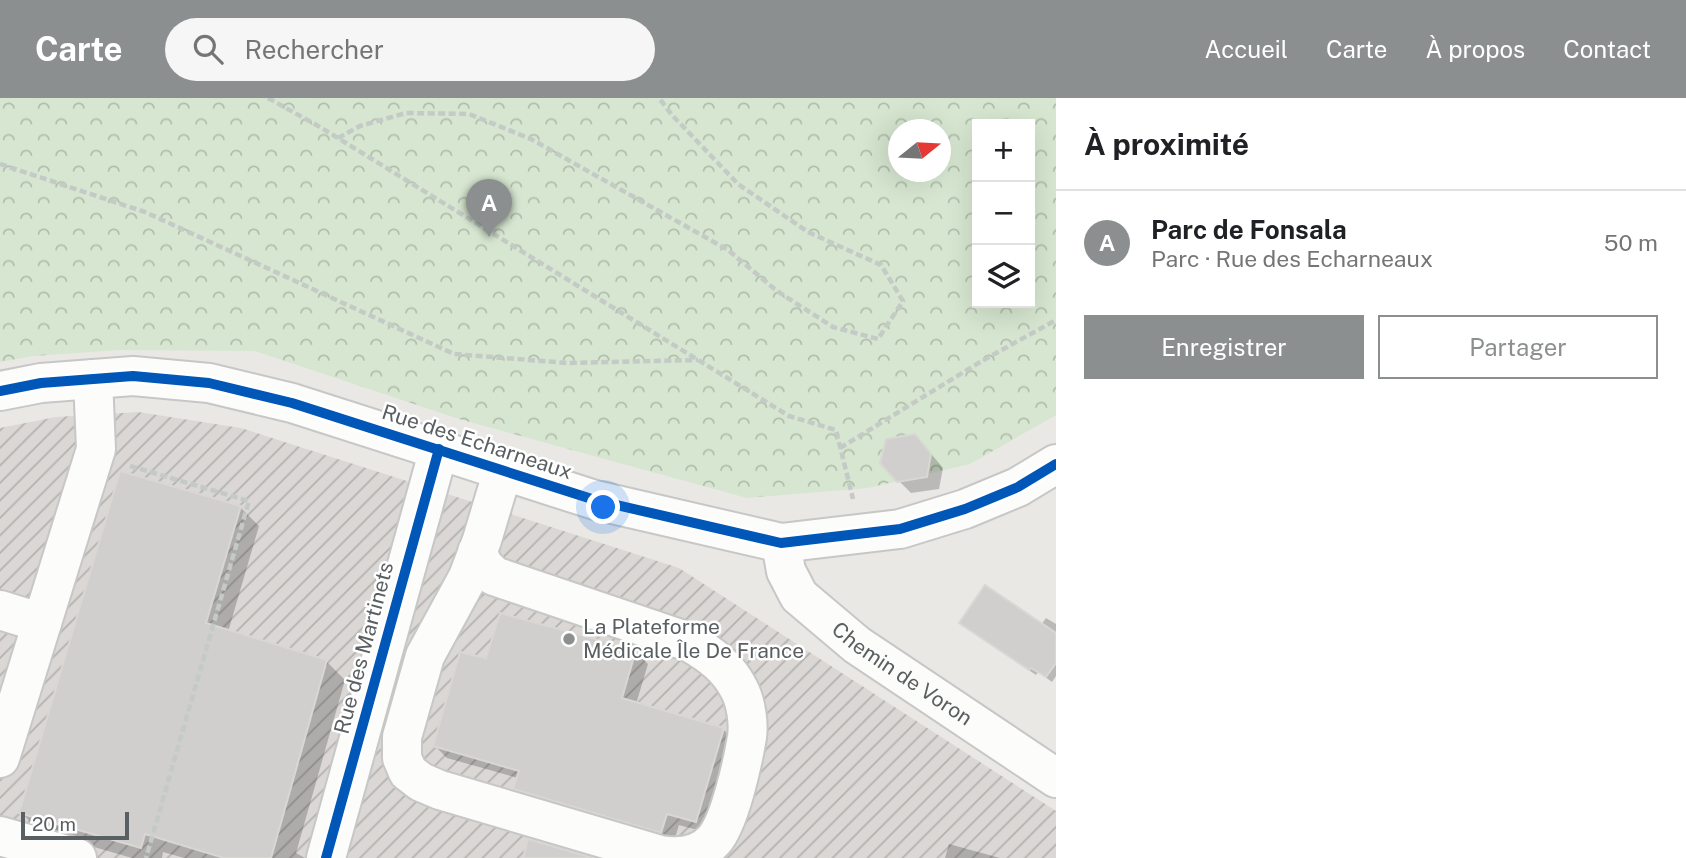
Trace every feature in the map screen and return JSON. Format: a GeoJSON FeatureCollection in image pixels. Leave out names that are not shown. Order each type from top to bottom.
{"type":"FeatureCollection","features":[{"type":"Feature","properties":{"kind":"street","name":"Rue des Echarneaux"},"geometry":{"type":"LineString","coordinates":[[0,391],[41,383],[133,376],[209,383],[292,404],[595,500],[781,543],[900,529],[965,509],[1018,486],[1056,464]]}},
{"type":"Feature","properties":{"kind":"street"},"geometry":{"type":"LineString","coordinates":[[0,758],[96,449],[93,379]]}},
{"type":"Feature","properties":{"kind":"street","name":"Rue des Martinets"},"geometry":{"type":"LineString","coordinates":[[326,858],[439,449]]}},
{"type":"Feature","properties":{"kind":"street"},"geometry":{"type":"LineString","coordinates":[[477,552],[484,566],[494,576],[689,642],[712,655],[727,671],[740,691],[746,715],[747,735],[729,811],[714,840],[697,852],[678,858],[660,855],[440,790],[421,782],[408,772],[402,758],[402,737],[425,656],[468,577],[503,470]]}},
{"type":"Feature","properties":{"kind":"street","name":"Chemin de Voron"},"geometry":{"type":"LineString","coordinates":[[781,543],[786,571],[799,596],[858,645],[1056,778]]}},
{"type":"Feature","properties":{"kind":"street"},"geometry":{"type":"LineString","coordinates":[[0,610],[42,623]]}},
{"type":"Feature","properties":{"kind":"street"},"geometry":{"type":"LineString","coordinates":[[0,836],[77,858]]}},
{"type":"Feature","properties":{"kind":"path"},"geometry":{"type":"LineString","coordinates":[[268,98],[338,138],[789,416],[836,430],[854,504]]}},
{"type":"Feature","properties":{"kind":"path"},"geometry":{"type":"LineString","coordinates":[[338,138],[360,125],[406,113],[470,114],[531,139],[717,244],[776,291],[834,327],[878,339],[903,301],[881,265],[808,232],[738,184],[659,98]]}},
{"type":"Feature","properties":{"kind":"path"},"geometry":{"type":"LineString","coordinates":[[0,164],[145,212],[454,355],[566,363],[698,360]]}},
{"type":"Feature","properties":{"kind":"path"},"geometry":{"type":"LineString","coordinates":[[840,448],[980,362],[1056,320]]}},
{"type":"Feature","properties":{"kind":"path"},"geometry":{"type":"LineString","coordinates":[[93,455],[249,501],[146,858]]}},
{"type":"Feature","properties":{"kind":"shaded area"},"geometry":{"type":"Polygon","coordinates":[[[138,412],[241,428],[679,568],[1056,811],[1056,858],[0,858],[0,428],[56,417],[138,412]]]}},
{"type":"Feature","properties":{"kind":"green space"},"geometry":{"type":"Polygon","coordinates":[[[0,98],[1056,98],[1056,415],[970,464],[868,488],[747,498],[459,419],[255,351],[120,350],[33,356],[0,362],[0,98]]]}},
{"type":"Feature","properties":{"kind":"building"},"geometry":{"type":"Polygon","coordinates":[[[915,434],[931,454],[927,477],[897,482],[880,463],[886,439],[915,434]]]}},
{"type":"Feature","properties":{"kind":"building"},"geometry":{"type":"Polygon","coordinates":[[[120,471],[241,506],[206,623],[327,660],[271,858],[224,858],[145,834],[141,848],[19,813],[120,471]]]}},
{"type":"Feature","properties":{"kind":"building"},"geometry":{"type":"Polygon","coordinates":[[[985,585],[1056,633],[1056,663],[1046,677],[1031,668],[1029,670],[959,623],[985,585]]]}},
{"type":"Feature","properties":{"kind":"building"},"geometry":{"type":"Polygon","coordinates":[[[500,613],[636,650],[622,698],[724,728],[696,822],[667,814],[661,833],[513,789],[519,771],[433,746],[460,652],[486,658],[500,613]]]}},
{"type":"Feature","properties":{"kind":"building"},"geometry":{"type":"Polygon","coordinates":[[[528,839],[593,858],[523,858],[528,839]]]}},
{"type":"Feature","properties":{"kind":"cycle path"},"geometry":{"type":"LineString","coordinates":[[0,391],[41,383],[133,376],[209,383],[292,403],[595,500],[781,543],[900,529],[965,509],[1018,487],[1056,464]]}},
{"type":"Feature","properties":{"kind":"cycle path"},"geometry":{"type":"LineString","coordinates":[[326,858],[439,449]]}},
{"type":"Feature","properties":{"kind":"place","name":"Parc de Fonsala"},"geometry":{"type":"Point","coordinates":[489,237]}},
{"type":"Feature","properties":{"kind":"place","name":"La Plateforme Médicale Île De France"},"geometry":{"type":"Point","coordinates":[569,639]}}]}
